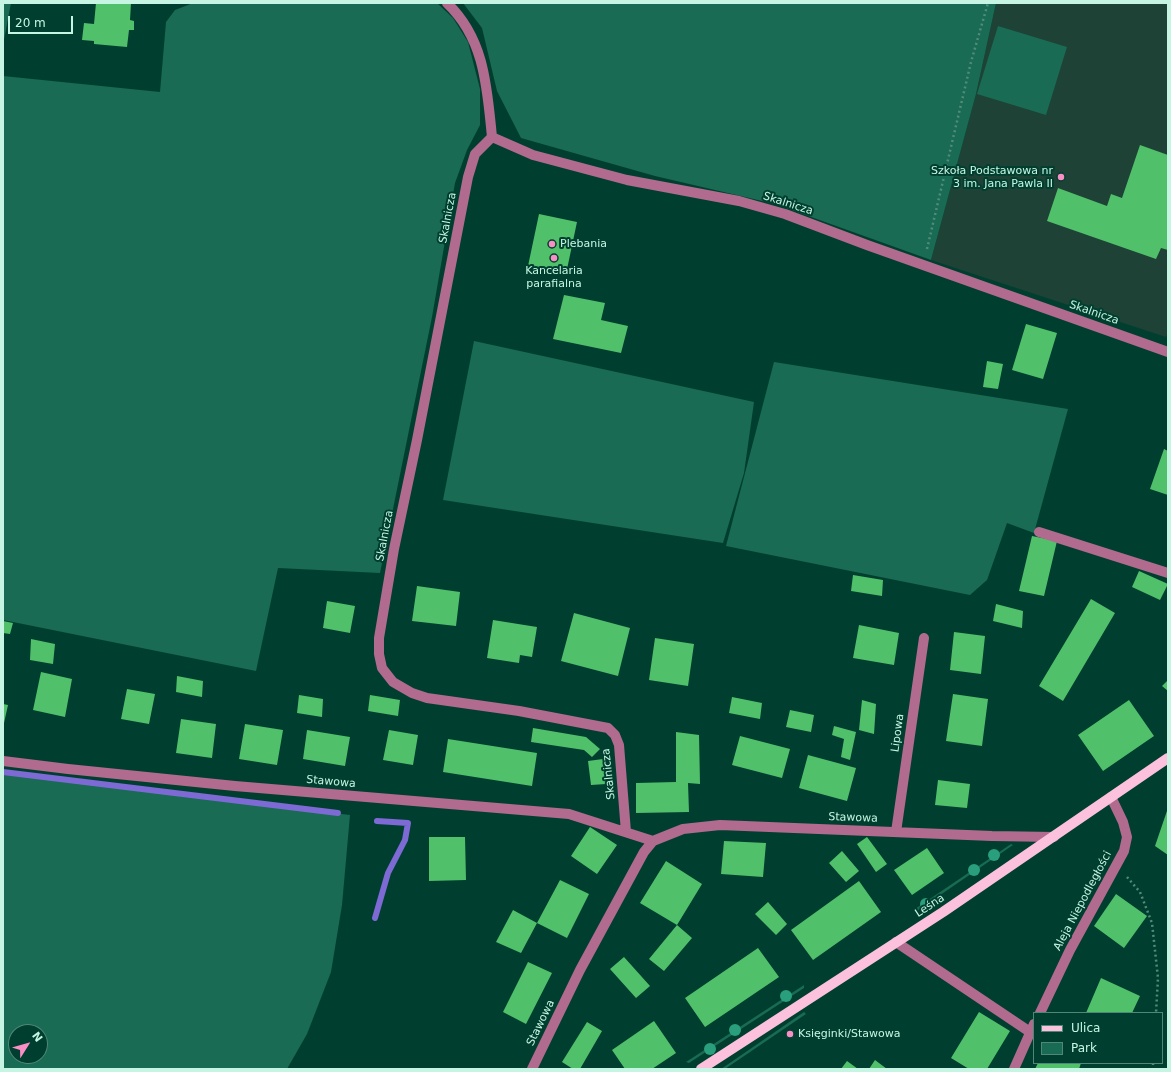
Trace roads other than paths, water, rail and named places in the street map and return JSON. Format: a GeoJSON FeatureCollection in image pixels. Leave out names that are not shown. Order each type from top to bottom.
{"type":"FeatureCollection","features":[{"type":"Feature","properties":{"kind":"main road","name":"Leśna"},"geometry":{"type":"LineString","coordinates":[[701,1069],[1054,837],[1168,758]]}},
{"type":"Feature","properties":{"kind":"street"},"geometry":{"type":"LineString","coordinates":[[447,3],[457,12],[469,29],[479,51],[484,73],[492,137]]}},
{"type":"Feature","properties":{"kind":"street","name":"Skalnicza"},"geometry":{"type":"LineString","coordinates":[[626,832],[619,745],[615,735],[608,728],[519,710],[427,698],[412,693],[393,682],[382,668],[379,654],[379,638],[394,549],[417,440],[468,177],[475,154],[492,137],[533,154],[627,180],[739,201],[785,214],[923,265],[1168,352]]}},
{"type":"Feature","properties":{"kind":"street"},"geometry":{"type":"LineString","coordinates":[[1039,532],[1168,573]]}},
{"type":"Feature","properties":{"kind":"street","name":"Lipowa"},"geometry":{"type":"LineString","coordinates":[[896,832],[924,638]]}},
{"type":"Feature","properties":{"kind":"street","name":"Stawowa"},"geometry":{"type":"LineString","coordinates":[[3,761],[235,786],[568,814],[653,842]]}},
{"type":"Feature","properties":{"kind":"street","name":"Aleja Niepodległości"},"geometry":{"type":"LineString","coordinates":[[1040,1012],[1070,950],[1124,850],[1127,837],[1123,822],[1112,797]]}},
{"type":"Feature","properties":{"kind":"street","name":"Stawowa"},"geometry":{"type":"LineString","coordinates":[[532,1069],[580,970],[644,852],[653,842],[683,829],[720,825],[992,836],[1054,837]]}},
{"type":"Feature","properties":{"kind":"street"},"geometry":{"type":"LineString","coordinates":[[896,942],[1032,1028],[1014,1069]]}},
{"type":"Feature","properties":{"kind":"waterway"},"geometry":{"type":"LineString","coordinates":[[3,772],[338,813]]}},
{"type":"Feature","properties":{"kind":"waterway"},"geometry":{"type":"LineString","coordinates":[[375,918],[388,873],[405,840],[408,823],[377,821]]}},
{"type":"Feature","properties":{"kind":"place","name":"Szkoła Podstawowa nr 3 im. Jana Pawla II"},"geometry":{"type":"Point","coordinates":[1061,177]}},
{"type":"Feature","properties":{"kind":"place","name":"Plebania"},"geometry":{"type":"Point","coordinates":[552,244]}},
{"type":"Feature","properties":{"kind":"place","name":"Kancelaria parafialna"},"geometry":{"type":"Point","coordinates":[554,258]}},
{"type":"Feature","properties":{"kind":"place","name":"Księginki/Stawowa"},"geometry":{"type":"Point","coordinates":[790,1034]}}]}
